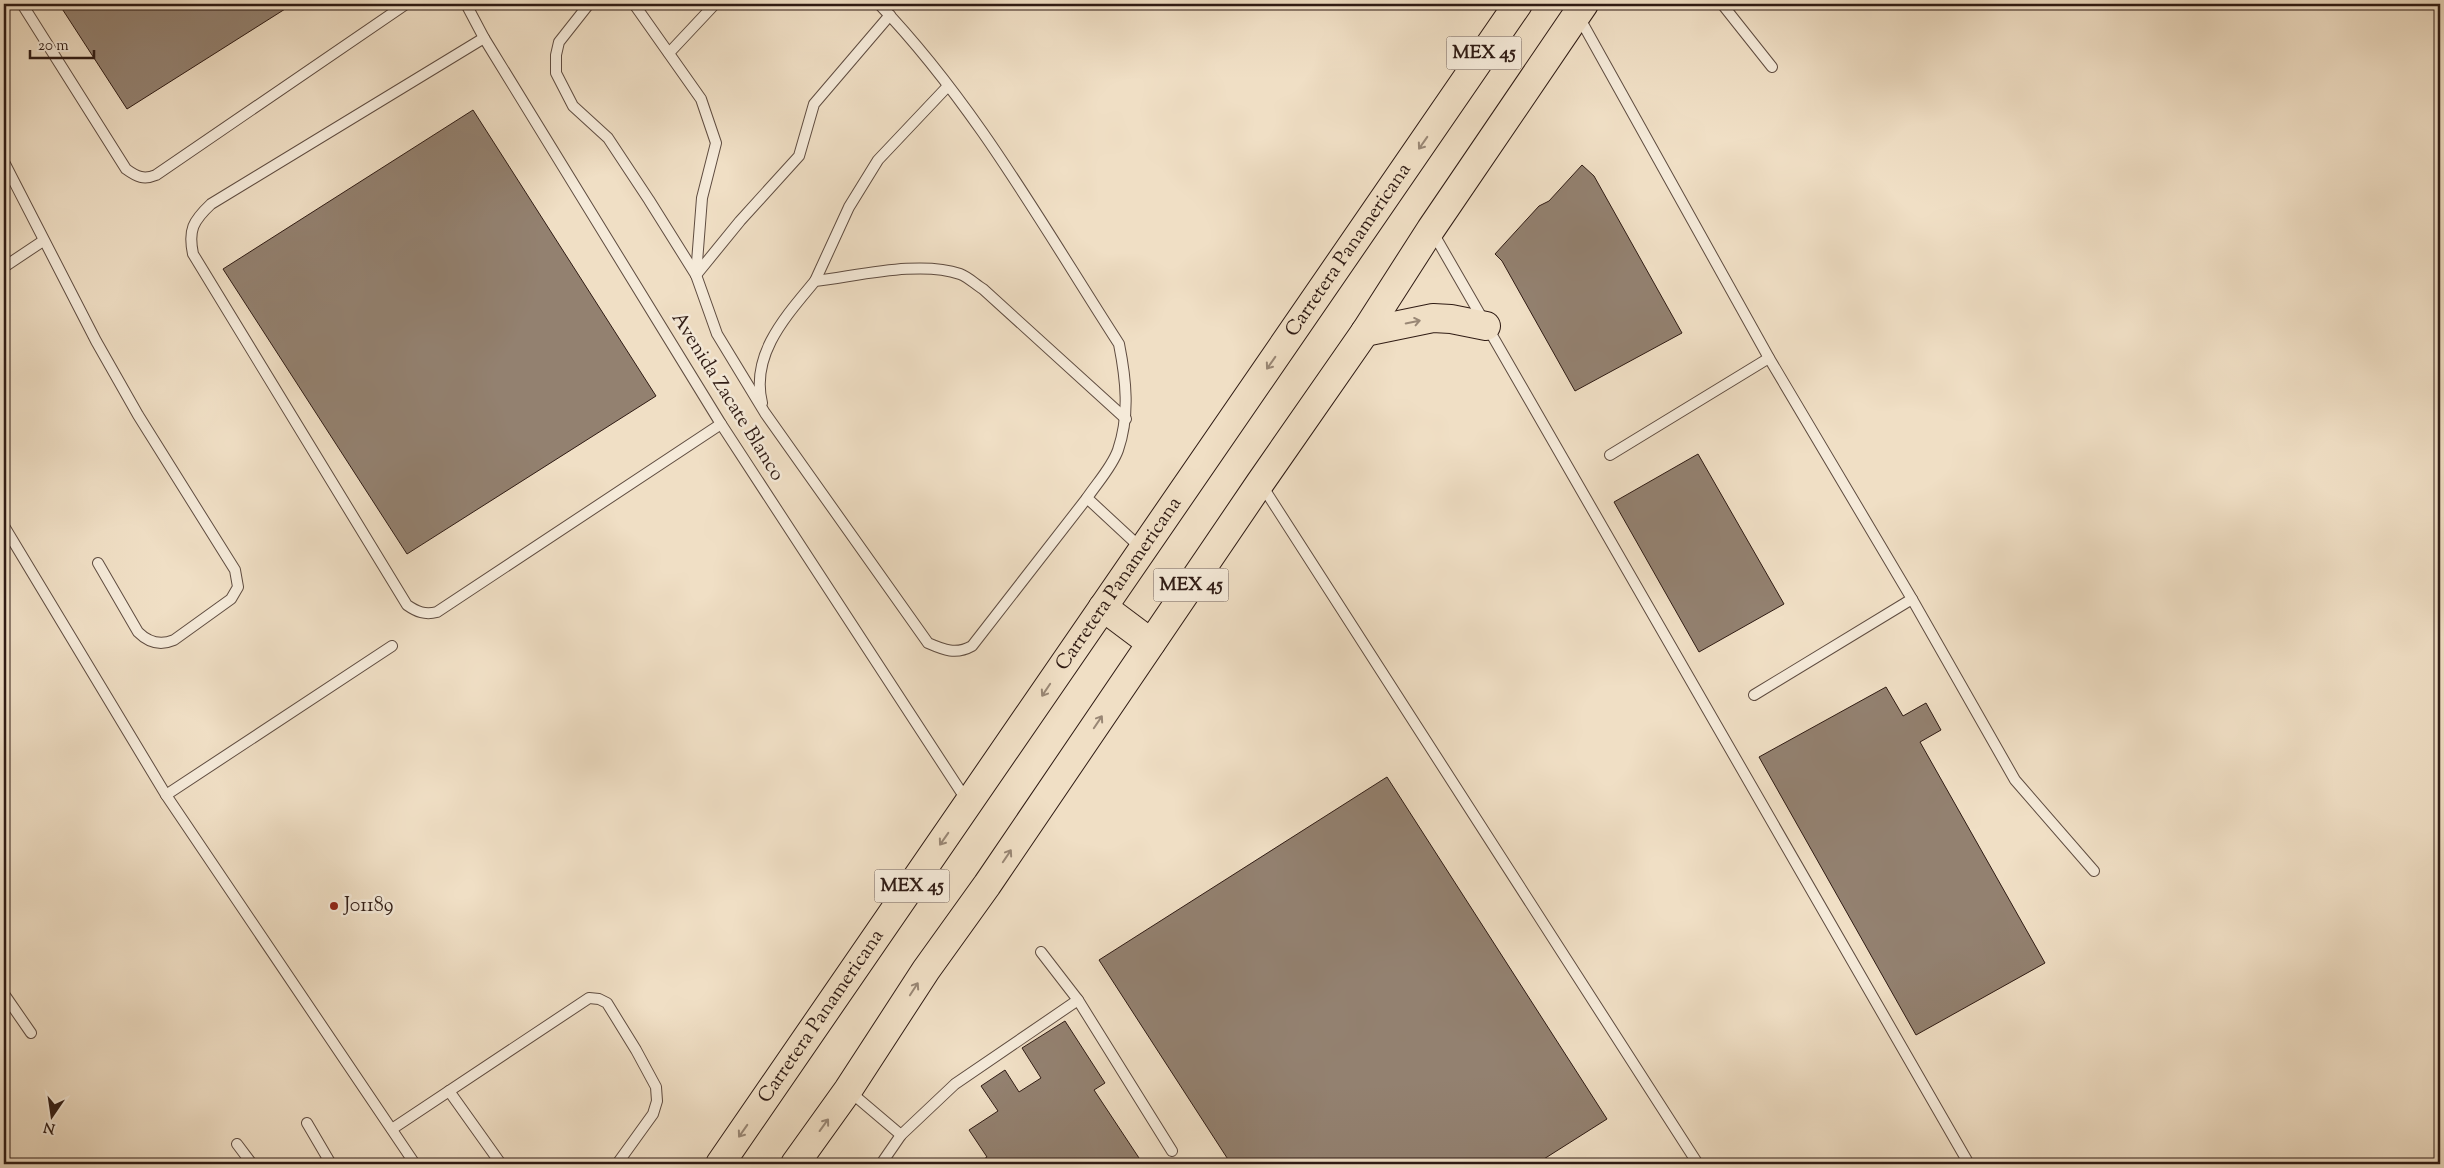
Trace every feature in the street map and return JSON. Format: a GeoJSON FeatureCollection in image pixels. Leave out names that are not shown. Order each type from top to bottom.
{"type":"FeatureCollection","features":[{"type":"Feature","properties":{"kind":"main road","name":"Carretera Panamericana"},"geometry":{"type":"LineString","coordinates":[[720,1164],[1518,4]]}},
{"type":"Feature","properties":{"kind":"main road","name":"MEX 45"},"geometry":{"type":"LineString","coordinates":[[795,1164],[848,1090],[926,970],[987,885],[1260,483],[1366,332],[1431,229],[1581,9]]}},
{"type":"Feature","properties":{"kind":"main road"},"geometry":{"type":"LineString","coordinates":[[1366,332],[1433,318],[1451,319],[1486,326]]}},
{"type":"Feature","properties":{"kind":"main road"},"geometry":{"type":"LineString","coordinates":[[1103,607],[1151,644]]}},
{"type":"Feature","properties":{"kind":"lane"},"geometry":{"type":"LineString","coordinates":[[22,4],[126,169],[136,176],[147,178],[156,175],[406,4]]}},
{"type":"Feature","properties":{"kind":"lane","name":"Avenida Zacate Blanco"},"geometry":{"type":"LineString","coordinates":[[466,4],[484,38],[721,424],[969,803]]}},
{"type":"Feature","properties":{"kind":"lane"},"geometry":{"type":"LineString","coordinates":[[589,4],[559,42],[556,73],[573,106],[608,138],[696,275],[717,334],[765,413],[928,643],[946,651],[962,651],[972,646],[1087,498],[1117,451],[1126,418],[1125,377],[1119,344],[988,140],[915,41],[879,4]]}},
{"type":"Feature","properties":{"kind":"lane"},"geometry":{"type":"LineString","coordinates":[[634,4],[701,98],[716,143],[702,198],[696,275]]}},
{"type":"Feature","properties":{"kind":"lane"},"geometry":{"type":"LineString","coordinates":[[669,54],[715,4]]}},
{"type":"Feature","properties":{"kind":"lane"},"geometry":{"type":"LineString","coordinates":[[1722,4],[1772,67]]}},
{"type":"Feature","properties":{"kind":"lane"},"geometry":{"type":"LineString","coordinates":[[1581,9],[1769,358],[1912,599],[2015,780],[2094,871]]}},
{"type":"Feature","properties":{"kind":"lane"},"geometry":{"type":"LineString","coordinates":[[696,275],[740,221],[799,156],[814,104],[890,15]]}},
{"type":"Feature","properties":{"kind":"lane"},"geometry":{"type":"LineString","coordinates":[[484,38],[211,204],[200,215],[190,238],[194,254],[407,605],[418,612],[429,614],[437,612],[721,424]]}},
{"type":"Feature","properties":{"kind":"lane"},"geometry":{"type":"LineString","coordinates":[[765,413],[759,391],[762,362],[774,332],[815,281],[849,207],[878,160],[948,86]]}},
{"type":"Feature","properties":{"kind":"lane"},"geometry":{"type":"LineString","coordinates":[[4,162],[43,241],[138,415],[234,570],[238,587],[231,599],[174,640],[166,644],[158,643],[143,637],[138,632],[98,563]]}},
{"type":"Feature","properties":{"kind":"lane"},"geometry":{"type":"LineString","coordinates":[[1431,229],[1969,1164]]}},
{"type":"Feature","properties":{"kind":"lane"},"geometry":{"type":"LineString","coordinates":[[4,267],[43,241]]}},
{"type":"Feature","properties":{"kind":"lane"},"geometry":{"type":"LineString","coordinates":[[815,281],[922,267],[962,275],[983,289],[1126,418]]}},
{"type":"Feature","properties":{"kind":"lane"},"geometry":{"type":"LineString","coordinates":[[1610,455],[1769,358]]}},
{"type":"Feature","properties":{"kind":"lane"},"geometry":{"type":"LineString","coordinates":[[1260,483],[1698,1164]]}},
{"type":"Feature","properties":{"kind":"lane"},"geometry":{"type":"LineString","coordinates":[[1087,498],[1143,550]]}},
{"type":"Feature","properties":{"kind":"lane"},"geometry":{"type":"LineString","coordinates":[[4,526],[166,795],[415,1164]]}},
{"type":"Feature","properties":{"kind":"lane"},"geometry":{"type":"LineString","coordinates":[[1754,694],[1912,599]]}},
{"type":"Feature","properties":{"kind":"lane"},"geometry":{"type":"LineString","coordinates":[[166,795],[392,646]]}},
{"type":"Feature","properties":{"kind":"lane"},"geometry":{"type":"LineString","coordinates":[[1041,952],[1078,1000],[1172,1151]]}},
{"type":"Feature","properties":{"kind":"lane"},"geometry":{"type":"LineString","coordinates":[[4,994],[31,1033]]}},
{"type":"Feature","properties":{"kind":"lane"},"geometry":{"type":"LineString","coordinates":[[392,1129],[589,998],[599,999],[607,1003],[618,1019],[656,1087],[657,1101],[653,1114],[617,1164]]}},
{"type":"Feature","properties":{"kind":"lane"},"geometry":{"type":"LineString","coordinates":[[881,1164],[901,1135],[955,1084],[1078,1000]]}},
{"type":"Feature","properties":{"kind":"lane"},"geometry":{"type":"LineString","coordinates":[[848,1090],[901,1135]]}},
{"type":"Feature","properties":{"kind":"lane"},"geometry":{"type":"LineString","coordinates":[[449,1091],[501,1164]]}},
{"type":"Feature","properties":{"kind":"lane"},"geometry":{"type":"LineString","coordinates":[[307,1124],[331,1164]]}},
{"type":"Feature","properties":{"kind":"lane"},"geometry":{"type":"LineString","coordinates":[[237,1144],[252,1164]]}},
{"type":"Feature","properties":{"kind":"building"},"geometry":{"type":"Polygon","coordinates":[[[59,4],[293,4],[127,109],[59,4]]]}},
{"type":"Feature","properties":{"kind":"building"},"geometry":{"type":"Polygon","coordinates":[[[473,110],[656,396],[407,554],[223,269],[473,110]]]}},
{"type":"Feature","properties":{"kind":"building"},"geometry":{"type":"Polygon","coordinates":[[[1582,165],[1594,176],[1682,333],[1575,391],[1502,261],[1495,254],[1539,206],[1549,201],[1582,165]]]}},
{"type":"Feature","properties":{"kind":"building"},"geometry":{"type":"Polygon","coordinates":[[[1698,454],[1784,604],[1699,652],[1614,502],[1698,454]]]}},
{"type":"Feature","properties":{"kind":"building"},"geometry":{"type":"Polygon","coordinates":[[[1886,687],[1903,716],[1926,703],[1941,730],[1920,742],[2045,963],[1916,1035],[1759,757],[1886,687]]]}},
{"type":"Feature","properties":{"kind":"building"},"geometry":{"type":"Polygon","coordinates":[[[1387,777],[1607,1119],[1536,1164],[1231,1164],[1099,960],[1387,777]]]}},
{"type":"Feature","properties":{"kind":"building"},"geometry":{"type":"Polygon","coordinates":[[[1065,1021],[1105,1083],[1094,1090],[1143,1164],[976,1164],[987,1157],[969,1130],[998,1111],[981,1086],[1005,1070],[1019,1092],[1041,1078],[1022,1048],[1065,1021]]]}},
{"type":"Feature","properties":{"kind":"place","name":"J01189"},"geometry":{"type":"Point","coordinates":[334,906]}}]}
